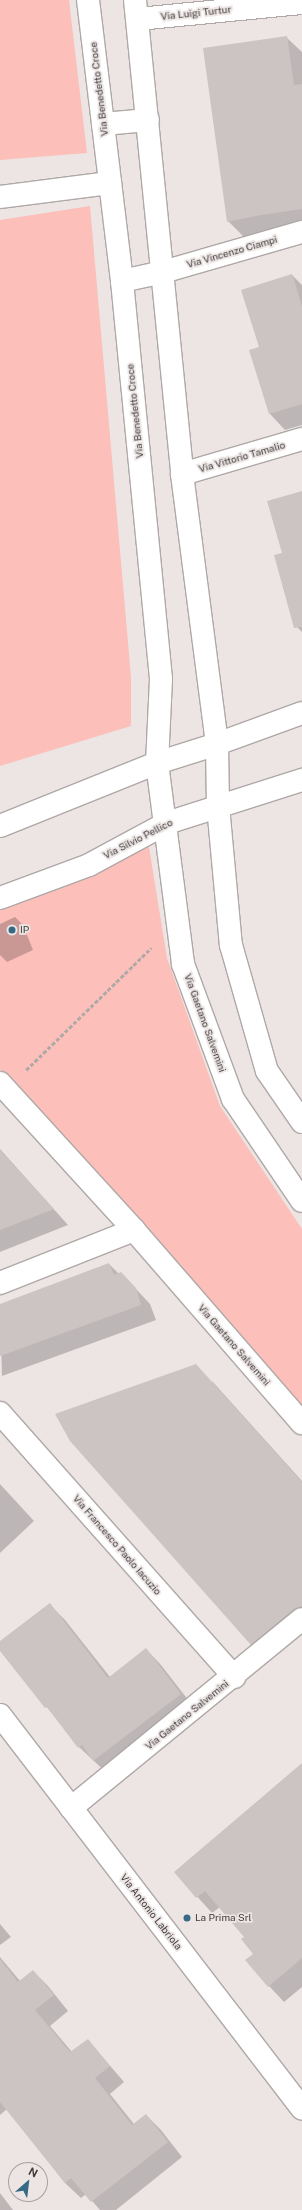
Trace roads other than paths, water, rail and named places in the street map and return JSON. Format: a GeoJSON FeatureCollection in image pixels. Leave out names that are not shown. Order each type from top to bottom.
{"type":"FeatureCollection","features":[{"type":"Feature","properties":{"kind":"street","name":"Via Benedetto Croce"},"geometry":{"type":"LineString","coordinates":[[88,0],[122,281],[161,679],[157,763],[167,824]]}},
{"type":"Feature","properties":{"kind":"street","name":"Via Luigi Turtur"},"geometry":{"type":"LineString","coordinates":[[137,10],[302,3]]}},
{"type":"Feature","properties":{"kind":"street"},"geometry":{"type":"LineString","coordinates":[[137,10],[182,474],[218,744],[218,806],[231,945],[267,1071],[302,1122]]}},
{"type":"Feature","properties":{"kind":"street"},"geometry":{"type":"LineString","coordinates":[[103,124],[148,120]]}},
{"type":"Feature","properties":{"kind":"street"},"geometry":{"type":"LineString","coordinates":[[0,197],[110,183]]}},
{"type":"Feature","properties":{"kind":"street","name":"Via Vincenzo Ciampi"},"geometry":{"type":"LineString","coordinates":[[122,281],[163,272],[302,232]]}},
{"type":"Feature","properties":{"kind":"street","name":"Via Vittorio Tamalio"},"geometry":{"type":"LineString","coordinates":[[182,474],[302,439]]}},
{"type":"Feature","properties":{"kind":"street"},"geometry":{"type":"LineString","coordinates":[[0,826],[157,763],[218,744],[302,713]]}},
{"type":"Feature","properties":{"kind":"street","name":"Via Silvio Pellico"},"geometry":{"type":"LineString","coordinates":[[0,898],[89,865],[167,824],[218,806],[302,780]]}},
{"type":"Feature","properties":{"kind":"street","name":"Via Gaetano Salvemini"},"geometry":{"type":"LineString","coordinates":[[167,824],[183,964],[233,1099],[302,1201]]}},
{"type":"Feature","properties":{"kind":"street","name":"Via Gaetano Salvemini"},"geometry":{"type":"LineString","coordinates":[[0,1084],[134,1230],[302,1423]]}},
{"type":"Feature","properties":{"kind":"street"},"geometry":{"type":"LineString","coordinates":[[0,1283],[134,1230]]}},
{"type":"Feature","properties":{"kind":"street","name":"Via Francesco Paolo Iacuzio"},"geometry":{"type":"LineString","coordinates":[[0,1413],[234,1677]]}},
{"type":"Feature","properties":{"kind":"street","name":"Via Gaetano Salvemini"},"geometry":{"type":"LineString","coordinates":[[71,1808],[234,1677],[302,1619]]}},
{"type":"Feature","properties":{"kind":"street","name":"Via Antonio Labriola"},"geometry":{"type":"LineString","coordinates":[[0,1715],[302,2109]]}},
{"type":"Feature","properties":{"kind":"place","name":"IP"},"geometry":{"type":"Point","coordinates":[12,930]}},
{"type":"Feature","properties":{"kind":"place","name":"La Prima Srl"},"geometry":{"type":"Point","coordinates":[187,1918]}}]}
